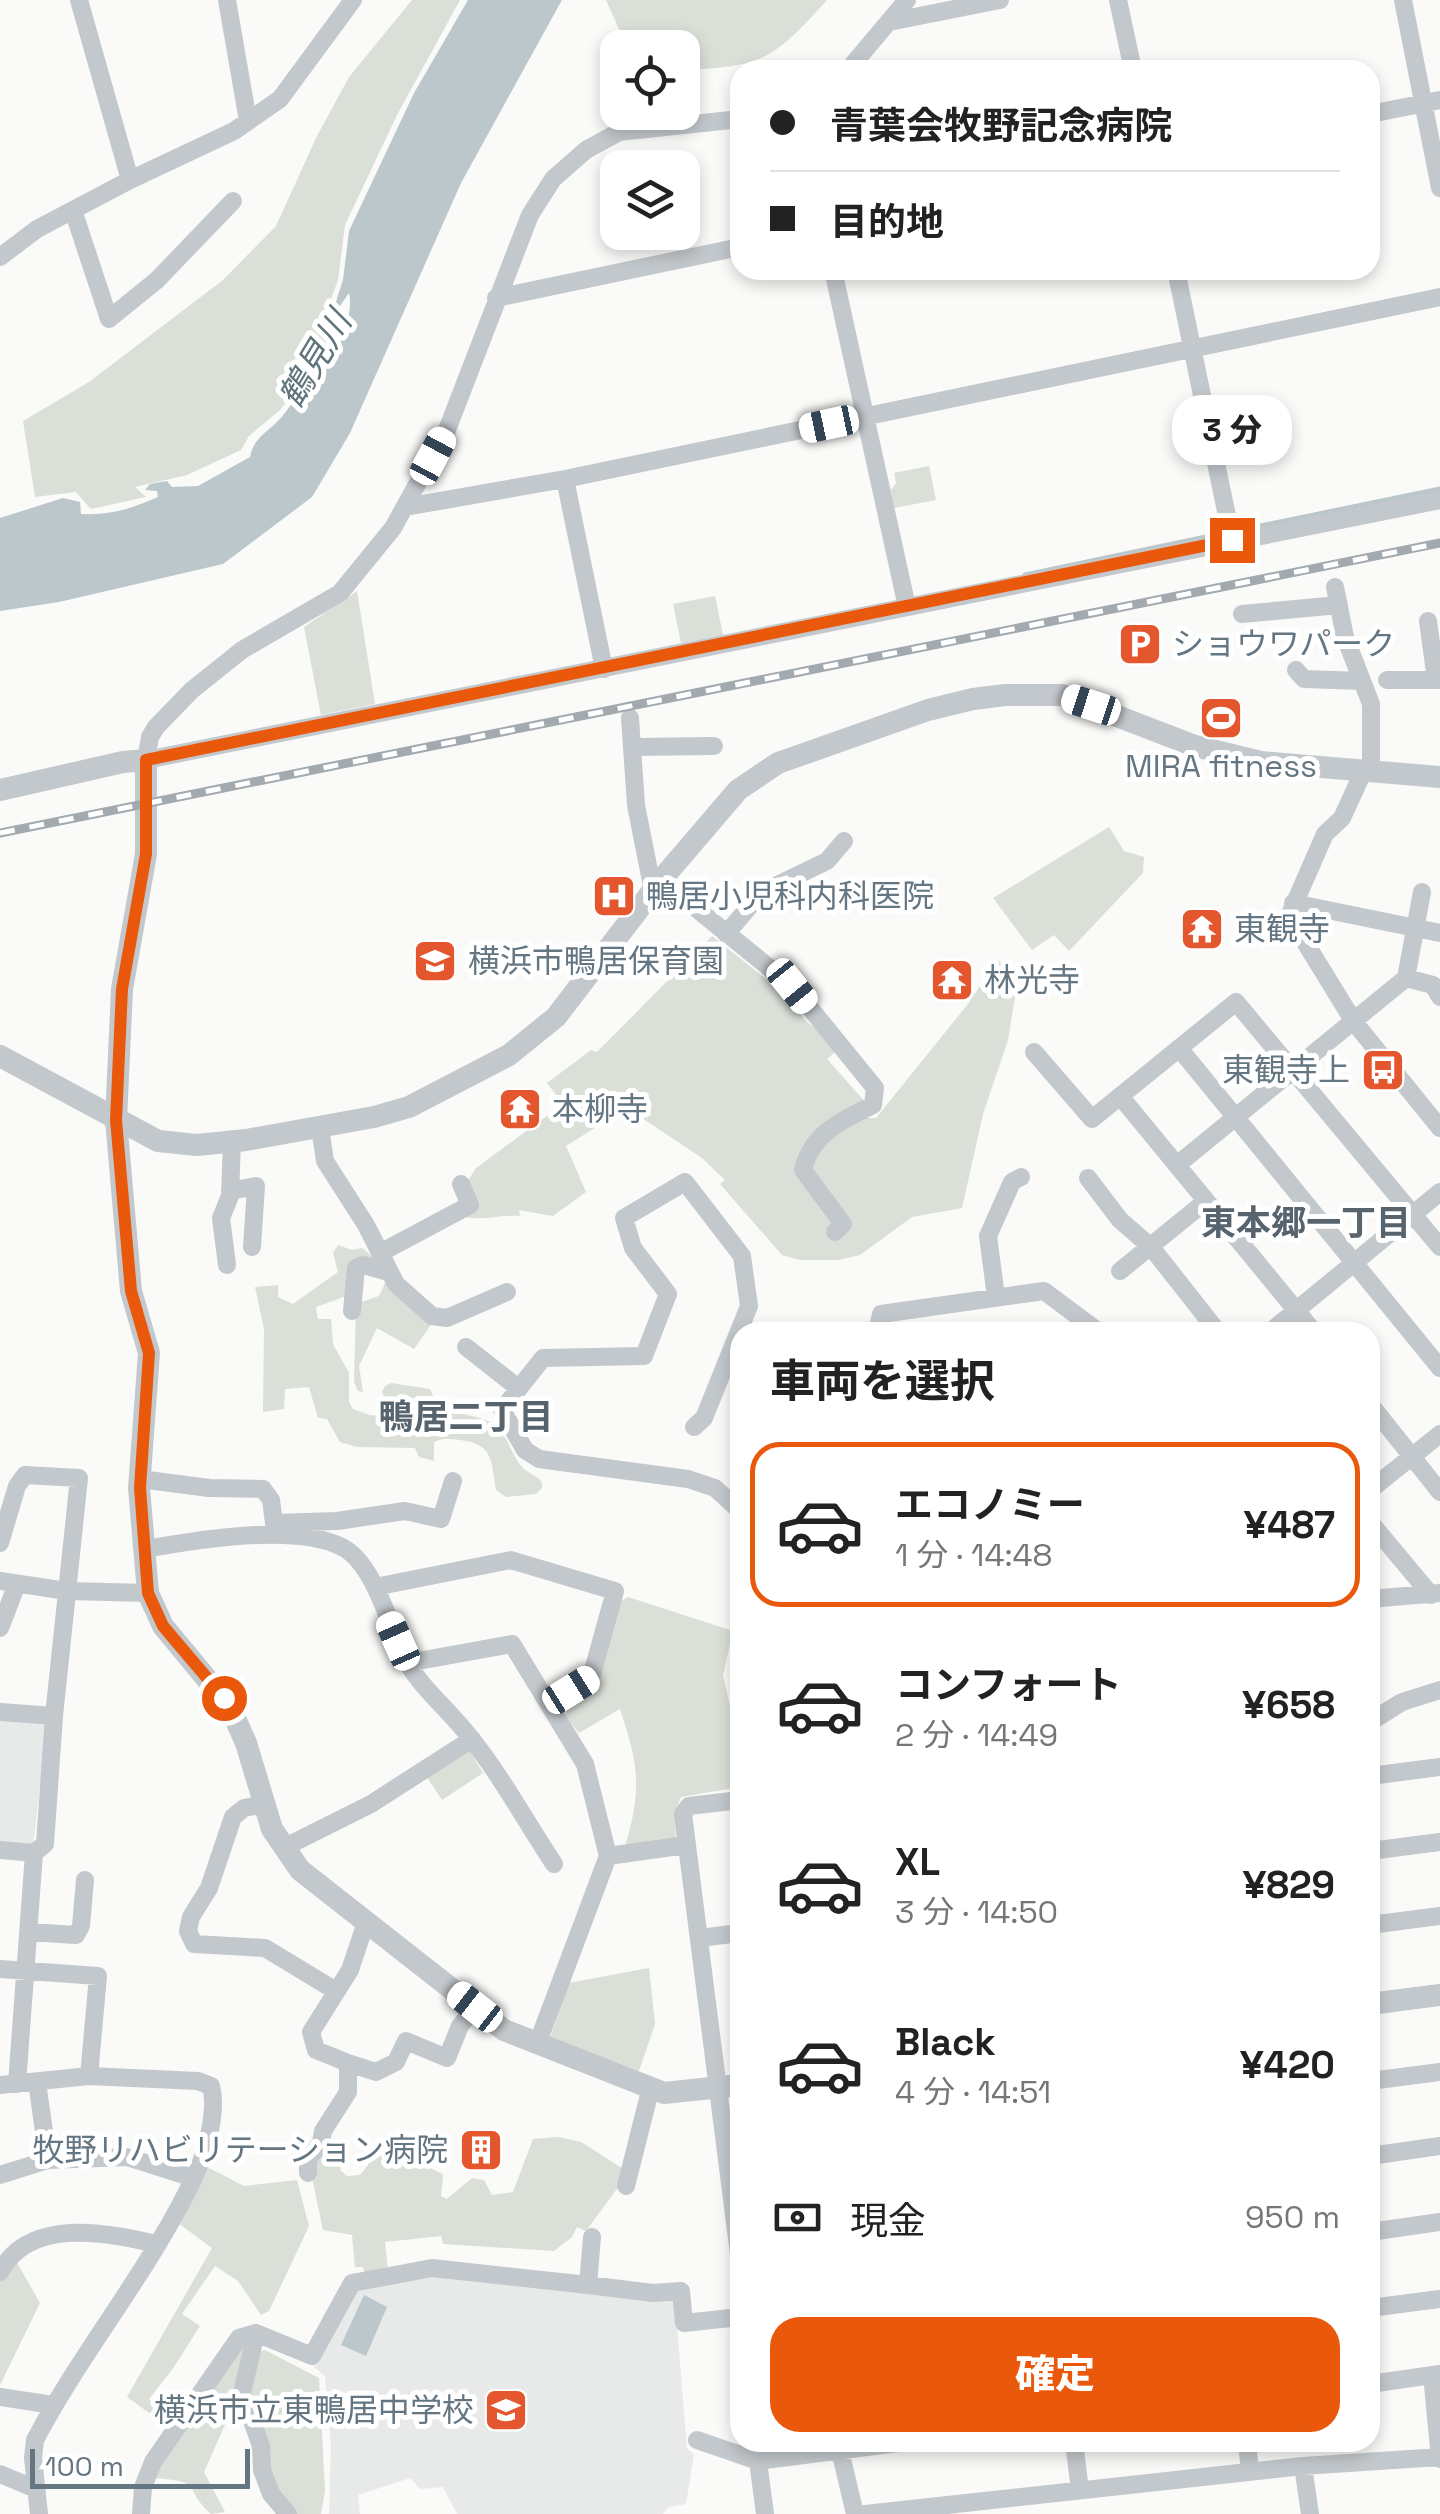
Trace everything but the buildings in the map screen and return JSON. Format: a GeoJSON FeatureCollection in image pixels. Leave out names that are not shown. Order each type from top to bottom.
{"type":"FeatureCollection","features":[{"type":"Feature","properties":{"kind":"street"},"geometry":{"type":"LineString","coordinates":[[79,0],[130,180]]}},
{"type":"Feature","properties":{"kind":"street"},"geometry":{"type":"LineString","coordinates":[[226,0],[248,121]]}},
{"type":"Feature","properties":{"kind":"street"},"geometry":{"type":"LineString","coordinates":[[0,257],[37,229],[234,131],[280,100],[353,0]]}},
{"type":"Feature","properties":{"kind":"street"},"geometry":{"type":"LineString","coordinates":[[857,60],[908,0]]}},
{"type":"Feature","properties":{"kind":"street"},"geometry":{"type":"LineString","coordinates":[[890,22],[1000,0]]}},
{"type":"Feature","properties":{"kind":"street"},"geometry":{"type":"LineString","coordinates":[[1118,0],[1131,60]]}},
{"type":"Feature","properties":{"kind":"street"},"geometry":{"type":"LineString","coordinates":[[1403,0],[1432,102],[1440,188]]}},
{"type":"Feature","properties":{"kind":"street"},"geometry":{"type":"LineString","coordinates":[[1380,112],[1432,102]]}},
{"type":"Feature","properties":{"kind":"street"},"geometry":{"type":"LineString","coordinates":[[730,120],[619,132],[586,150],[553,179],[530,215],[446,430],[393,528],[340,592],[242,650],[192,690],[156,727],[146,760],[146,854],[122,989],[116,1120],[131,1291],[149,1353],[140,1479],[148,1593],[163,1626],[230,1707],[246,1743],[264,1804],[283,1848],[300,1870],[504,2030],[664,2093],[729,2086],[699,1938],[683,1814],[688,1806],[730,1801]]}},
{"type":"Feature","properties":{"kind":"street"},"geometry":{"type":"LineString","coordinates":[[73,210],[109,319],[157,280],[233,202]]}},
{"type":"Feature","properties":{"kind":"street"},"geometry":{"type":"LineString","coordinates":[[496,298],[730,249]]}},
{"type":"Feature","properties":{"kind":"street"},"geometry":{"type":"LineString","coordinates":[[835,280],[906,602]]}},
{"type":"Feature","properties":{"kind":"street"},"geometry":{"type":"LineString","coordinates":[[1178,280],[1231,535]]}},
{"type":"Feature","properties":{"kind":"street"},"geometry":{"type":"LineString","coordinates":[[406,508],[564,479],[1440,298]]}},
{"type":"Feature","properties":{"kind":"street"},"geometry":{"type":"LineString","coordinates":[[564,479],[603,665]]}},
{"type":"Feature","properties":{"kind":"street"},"geometry":{"type":"LineString","coordinates":[[0,790],[1231,535],[1440,500]]}},
{"type":"Feature","properties":{"kind":"street"},"geometry":{"type":"LineString","coordinates":[[1242,614],[1337,596],[1345,637],[1371,704],[1367,772],[1342,818],[1325,834],[1289,916],[1354,1022],[1440,1128]]}},
{"type":"Feature","properties":{"kind":"street"},"geometry":{"type":"LineString","coordinates":[[1387,680],[1438,680],[1428,621]]}},
{"type":"Feature","properties":{"kind":"street"},"geometry":{"type":"LineString","coordinates":[[1296,670],[1304,679],[1362,681]]}},
{"type":"Feature","properties":{"kind":"street"},"geometry":{"type":"LineString","coordinates":[[0,1056],[158,1141],[197,1146],[320,1127],[409,1107],[508,1055],[556,1016],[738,790],[778,763],[928,710],[973,699],[1062,696],[1195,746],[1261,762],[1440,777]]}},
{"type":"Feature","properties":{"kind":"street"},"geometry":{"type":"LineString","coordinates":[[630,718],[636,805],[657,886],[792,986],[874,1088],[873,1105],[828,1129],[806,1155],[803,1170],[843,1224],[835,1232]]}},
{"type":"Feature","properties":{"kind":"street"},"geometry":{"type":"LineString","coordinates":[[632,747],[714,746]]}},
{"type":"Feature","properties":{"kind":"street"},"geometry":{"type":"LineString","coordinates":[[726,934],[761,893],[816,868],[844,841]]}},
{"type":"Feature","properties":{"kind":"street"},"geometry":{"type":"LineString","coordinates":[[1178,1165],[1406,978],[1422,892]]}},
{"type":"Feature","properties":{"kind":"street"},"geometry":{"type":"LineString","coordinates":[[1292,903],[1440,933]]}},
{"type":"Feature","properties":{"kind":"street"},"geometry":{"type":"LineString","coordinates":[[1406,978],[1433,985],[1440,997]]}},
{"type":"Feature","properties":{"kind":"street"},"geometry":{"type":"LineString","coordinates":[[1034,1052],[1092,1120],[1236,1002],[1440,1247]]}},
{"type":"Feature","properties":{"kind":"street"},"geometry":{"type":"LineString","coordinates":[[1179,1048],[1440,1368]]}},
{"type":"Feature","properties":{"kind":"street"},"geometry":{"type":"LineString","coordinates":[[1120,1096],[1305,1322]]}},
{"type":"Feature","properties":{"kind":"street"},"geometry":{"type":"LineString","coordinates":[[320,1127],[325,1161],[348,1194],[396,1284],[432,1316],[446,1318],[507,1292]]}},
{"type":"Feature","properties":{"kind":"street"},"geometry":{"type":"LineString","coordinates":[[228,1265],[222,1218],[230,1191],[232,1141]]}},
{"type":"Feature","properties":{"kind":"street"},"geometry":{"type":"LineString","coordinates":[[996,1297],[988,1236],[1012,1182],[1021,1177]]}},
{"type":"Feature","properties":{"kind":"street"},"geometry":{"type":"LineString","coordinates":[[1088,1178],[1120,1220],[1151,1246],[1210,1322]]}},
{"type":"Feature","properties":{"kind":"street"},"geometry":{"type":"LineString","coordinates":[[730,1502],[715,1488],[688,1480],[539,1459],[525,1450],[502,1410],[543,1358],[644,1356],[668,1294],[633,1248],[624,1218],[686,1182],[742,1256],[749,1306],[745,1322]]}},
{"type":"Feature","properties":{"kind":"street"},"geometry":{"type":"LineString","coordinates":[[380,1253],[470,1206],[461,1184]]}},
{"type":"Feature","properties":{"kind":"street"},"geometry":{"type":"LineString","coordinates":[[230,1191],[256,1186],[252,1247]]}},
{"type":"Feature","properties":{"kind":"street"},"geometry":{"type":"LineString","coordinates":[[1282,1322],[1440,1192]]}},
{"type":"Feature","properties":{"kind":"street"},"geometry":{"type":"LineString","coordinates":[[1120,1271],[1206,1201]]}},
{"type":"Feature","properties":{"kind":"street"},"geometry":{"type":"LineString","coordinates":[[352,1311],[356,1268],[363,1265],[389,1272]]}},
{"type":"Feature","properties":{"kind":"street"},"geometry":{"type":"LineString","coordinates":[[880,1322],[881,1314],[1044,1291],[1086,1322]]}},
{"type":"Feature","properties":{"kind":"street"},"geometry":{"type":"LineString","coordinates":[[466,1347],[517,1387]]}},
{"type":"Feature","properties":{"kind":"street"},"geometry":{"type":"LineString","coordinates":[[694,1427],[704,1418],[730,1367]]}},
{"type":"Feature","properties":{"kind":"street"},"geometry":{"type":"LineString","coordinates":[[1380,1417],[1440,1492]]}},
{"type":"Feature","properties":{"kind":"street"},"geometry":{"type":"LineString","coordinates":[[1380,1482],[1440,1434]]}},
{"type":"Feature","properties":{"kind":"street"},"geometry":{"type":"LineString","coordinates":[[0,1543],[17,1486],[25,1475],[79,1478],[45,1844],[34,1853],[0,1850]]}},
{"type":"Feature","properties":{"kind":"street"},"geometry":{"type":"LineString","coordinates":[[140,1479],[208,1488],[263,1489],[270,1500],[274,1523],[336,1521],[405,1511],[441,1518],[453,1481]]}},
{"type":"Feature","properties":{"kind":"street"},"geometry":{"type":"LineString","coordinates":[[1380,1533],[1435,1594]]}},
{"type":"Feature","properties":{"kind":"street"},"geometry":{"type":"LineString","coordinates":[[145,1549],[221,1535],[326,1542],[345,1548],[374,1587],[407,1662],[472,1739],[554,1864]]}},
{"type":"Feature","properties":{"kind":"street"},"geometry":{"type":"LineString","coordinates":[[374,1587],[511,1560],[615,1591],[591,1678],[550,1702]]}},
{"type":"Feature","properties":{"kind":"street"},"geometry":{"type":"LineString","coordinates":[[0,1628],[9,1582],[68,1591],[148,1593]]}},
{"type":"Feature","properties":{"kind":"street"},"geometry":{"type":"LineString","coordinates":[[1380,1599],[1435,1594]]}},
{"type":"Feature","properties":{"kind":"street"},"geometry":{"type":"LineString","coordinates":[[407,1662],[512,1644],[585,1764],[608,1856],[538,2042]]}},
{"type":"Feature","properties":{"kind":"street"},"geometry":{"type":"LineString","coordinates":[[1380,1716],[1402,1702],[1440,1690]]}},
{"type":"Feature","properties":{"kind":"street"},"geometry":{"type":"LineString","coordinates":[[0,1712],[54,1716]]}},
{"type":"Feature","properties":{"kind":"street"},"geometry":{"type":"LineString","coordinates":[[283,1848],[372,1804],[472,1739]]}},
{"type":"Feature","properties":{"kind":"street"},"geometry":{"type":"LineString","coordinates":[[1380,1775],[1440,1766]]}},
{"type":"Feature","properties":{"kind":"street"},"geometry":{"type":"LineString","coordinates":[[264,1804],[244,1808],[233,1817],[209,1888],[191,1918],[188,1931],[194,1944],[265,1948],[336,1992]]}},
{"type":"Feature","properties":{"kind":"street"},"geometry":{"type":"LineString","coordinates":[[1380,1850],[1440,1842]]}},
{"type":"Feature","properties":{"kind":"street"},"geometry":{"type":"LineString","coordinates":[[608,1856],[686,1845]]}},
{"type":"Feature","properties":{"kind":"street"},"geometry":{"type":"LineString","coordinates":[[34,1853],[26,1971],[9,2084],[89,2076],[198,2081],[211,2086],[214,2099],[200,2166],[35,2440],[39,2514]]}},
{"type":"Feature","properties":{"kind":"street"},"geometry":{"type":"LineString","coordinates":[[29,1932],[76,1935],[82,1926],[85,1880]]}},
{"type":"Feature","properties":{"kind":"street"},"geometry":{"type":"LineString","coordinates":[[1380,1925],[1440,1916]]}},
{"type":"Feature","properties":{"kind":"street"},"geometry":{"type":"LineString","coordinates":[[366,1922],[350,1970],[313,2024],[316,2050],[376,2072],[396,2062],[406,2040],[447,2058],[460,2026],[475,2007]]}},
{"type":"Feature","properties":{"kind":"street"},"geometry":{"type":"LineString","coordinates":[[699,1938],[730,1934]]}},
{"type":"Feature","properties":{"kind":"street"},"geometry":{"type":"LineString","coordinates":[[0,1969],[98,1976],[89,2076]]}},
{"type":"Feature","properties":{"kind":"street"},"geometry":{"type":"LineString","coordinates":[[1380,2003],[1440,1995]]}},
{"type":"Feature","properties":{"kind":"street"},"geometry":{"type":"LineString","coordinates":[[308,2173],[308,2159],[322,2143],[323,2130],[348,2092],[348,2063]]}},
{"type":"Feature","properties":{"kind":"street"},"geometry":{"type":"LineString","coordinates":[[1380,2081],[1440,2072]]}},
{"type":"Feature","properties":{"kind":"street"},"geometry":{"type":"LineString","coordinates":[[37,2082],[48,2160]]}},
{"type":"Feature","properties":{"kind":"street"},"geometry":{"type":"LineString","coordinates":[[626,2186],[651,2087]]}},
{"type":"Feature","properties":{"kind":"street"},"geometry":{"type":"LineString","coordinates":[[1380,2155],[1440,2146]]}},
{"type":"Feature","properties":{"kind":"street"},"geometry":{"type":"LineString","coordinates":[[0,2174],[48,2160],[126,2156],[193,2178]]}},
{"type":"Feature","properties":{"kind":"street"},"geometry":{"type":"LineString","coordinates":[[1380,2231],[1440,2222]]}},
{"type":"Feature","properties":{"kind":"street"},"geometry":{"type":"LineString","coordinates":[[0,2272],[5,2262],[28,2242],[79,2231],[118,2234],[156,2244]]}},
{"type":"Feature","properties":{"kind":"street"},"geometry":{"type":"LineString","coordinates":[[588,2286],[592,2237]]}},
{"type":"Feature","properties":{"kind":"street"},"geometry":{"type":"LineString","coordinates":[[142,2514],[143,2487],[153,2462],[239,2338],[256,2334],[312,2356],[352,2283],[432,2268],[653,2293],[681,2291],[684,2324],[730,2318]]}},
{"type":"Feature","properties":{"kind":"street"},"geometry":{"type":"LineString","coordinates":[[1380,2307],[1440,2299]]}},
{"type":"Feature","properties":{"kind":"street"},"geometry":{"type":"LineString","coordinates":[[256,2334],[242,2393],[261,2446],[262,2470],[270,2494],[288,2514]]}},
{"type":"Feature","properties":{"kind":"street"},"geometry":{"type":"LineString","coordinates":[[865,2514],[945,2509],[1303,2466],[1440,2458],[1436,2374],[1380,2382]]}},
{"type":"Feature","properties":{"kind":"street"},"geometry":{"type":"LineString","coordinates":[[0,2397],[53,2406]]}},
{"type":"Feature","properties":{"kind":"street"},"geometry":{"type":"LineString","coordinates":[[697,2440],[730,2447]]}},
{"type":"Feature","properties":{"kind":"street"},"geometry":{"type":"LineString","coordinates":[[839,2452],[856,2514]]}},
{"type":"Feature","properties":{"kind":"street"},"geometry":{"type":"LineString","coordinates":[[1075,2452],[1080,2490]]}},
{"type":"Feature","properties":{"kind":"street"},"geometry":{"type":"LineString","coordinates":[[1248,2452],[1250,2472]]}},
{"type":"Feature","properties":{"kind":"street"},"geometry":{"type":"LineString","coordinates":[[762,2454],[764,2514]]}},
{"type":"Feature","properties":{"kind":"street"},"geometry":{"type":"LineString","coordinates":[[1303,2466],[1310,2514]]}},
{"type":"Feature","properties":{"kind":"street"},"geometry":{"type":"LineString","coordinates":[[0,2474],[36,2489]]}},
{"type":"Feature","properties":{"kind":"shaded area"},"geometry":{"type":"Polygon","coordinates":[[[412,0],[460,0],[397,115],[345,225],[338,280],[322,324],[334,327],[317,361],[280,410],[249,436],[241,450],[187,475],[135,487],[146,497],[91,509],[76,492],[35,497],[23,421],[89,382],[223,280],[276,226],[349,77],[412,0]]]}},
{"type":"Feature","properties":{"kind":"shaded area"},"geometry":{"type":"Polygon","coordinates":[[[468,0],[562,0],[461,183],[350,433],[312,497],[223,564],[59,602],[0,611],[0,518],[63,498],[80,502],[81,514],[111,512],[158,497],[157,491],[145,490],[150,484],[167,481],[172,487],[198,486],[250,457],[257,441],[282,417],[323,364],[348,318],[349,293],[330,320],[343,280],[349,231],[414,93],[468,0]]]}},
{"type":"Feature","properties":{"kind":"shaded area"},"geometry":{"type":"Polygon","coordinates":[[[606,0],[827,0],[779,47],[755,60],[730,60],[730,66],[700,69],[700,30],[619,30],[606,0]]]}},
{"type":"Feature","properties":{"kind":"shaded area"},"geometry":{"type":"Polygon","coordinates":[[[929,466],[936,500],[894,508],[894,473],[929,466]]]}},
{"type":"Feature","properties":{"kind":"shaded area"},"geometry":{"type":"Polygon","coordinates":[[[357,591],[375,704],[321,715],[304,627],[357,591]]]}},
{"type":"Feature","properties":{"kind":"shaded area"},"geometry":{"type":"Polygon","coordinates":[[[715,596],[723,635],[681,643],[673,604],[715,596]]]}},
{"type":"Feature","properties":{"kind":"shaded area"},"geometry":{"type":"Polygon","coordinates":[[[1109,827],[1124,851],[1144,857],[1143,873],[1069,951],[1054,935],[1032,950],[993,898],[1109,827]]]}},
{"type":"Feature","properties":{"kind":"shaded area"},"geometry":{"type":"Polygon","coordinates":[[[712,936],[787,996],[804,1019],[839,1049],[827,1059],[867,1104],[862,1118],[876,1118],[968,1004],[997,960],[1019,973],[1008,1040],[983,1114],[962,1208],[912,1217],[860,1255],[839,1260],[800,1260],[782,1255],[720,1184],[725,1180],[702,1158],[627,1108],[566,1146],[586,1192],[553,1216],[519,1210],[520,1216],[465,1217],[467,1182],[476,1168],[563,1104],[547,1083],[591,1050],[597,1052],[712,936]]]}},
{"type":"Feature","properties":{"kind":"shaded area"},"geometry":{"type":"Polygon","coordinates":[[[338,1245],[352,1250],[362,1248],[382,1264],[366,1260],[349,1295],[316,1307],[318,1319],[331,1319],[333,1344],[349,1373],[349,1402],[353,1409],[369,1415],[392,1416],[396,1406],[387,1402],[382,1392],[385,1386],[391,1383],[430,1389],[448,1409],[496,1426],[519,1463],[542,1482],[536,1494],[506,1497],[496,1490],[489,1456],[471,1442],[434,1442],[434,1461],[419,1457],[415,1448],[357,1447],[340,1442],[327,1419],[318,1418],[309,1387],[285,1389],[284,1409],[263,1412],[264,1329],[255,1287],[278,1285],[278,1297],[293,1304],[338,1272],[333,1253],[338,1245]]]}},
{"type":"Feature","properties":{"kind":"shaded area"},"geometry":{"type":"Polygon","coordinates":[[[387,1279],[433,1322],[414,1349],[377,1328],[359,1366],[363,1392],[358,1391],[354,1382],[356,1304],[379,1296],[387,1279]]]}},
{"type":"Feature","properties":{"kind":"shaded area"},"geometry":{"type":"Polygon","coordinates":[[[628,1597],[730,1630],[723,1675],[730,1706],[730,1789],[681,1797],[675,1812],[676,1843],[625,1847],[636,1778],[620,1709],[579,1733],[566,1717],[567,1699],[595,1680],[617,1603],[628,1597]]]}},
{"type":"Feature","properties":{"kind":"shaded area"},"geometry":{"type":"Polygon","coordinates":[[[0,1716],[48,1720],[33,1847],[0,1844],[0,1716]]]}},
{"type":"Feature","properties":{"kind":"shaded area"},"geometry":{"type":"Polygon","coordinates":[[[468,1748],[483,1773],[442,1800],[425,1774],[468,1748]]]}},
{"type":"Feature","properties":{"kind":"shaded area"},"geometry":{"type":"Polygon","coordinates":[[[649,1968],[655,2024],[639,2071],[550,2038],[569,1983],[649,1968]]]}},
{"type":"Feature","properties":{"kind":"shaded area"},"geometry":{"type":"Polygon","coordinates":[[[559,2137],[581,2142],[625,2170],[619,2186],[586,2231],[577,2227],[572,2237],[554,2251],[443,2244],[441,2236],[385,2242],[388,2271],[365,2275],[363,2267],[355,2267],[352,2235],[323,2230],[312,2163],[340,2138],[346,2158],[340,2170],[347,2176],[360,2175],[368,2165],[373,2146],[379,2145],[443,2174],[441,2196],[447,2199],[472,2178],[484,2180],[492,2195],[513,2192],[533,2139],[559,2137]]]}},
{"type":"Feature","properties":{"kind":"shaded area"},"geometry":{"type":"Polygon","coordinates":[[[209,2168],[244,2186],[297,2180],[309,2226],[269,2311],[261,2315],[238,2281],[215,2266],[182,2314],[200,2326],[149,2399],[176,2420],[170,2428],[127,2397],[212,2248],[178,2223],[209,2168]]]}},
{"type":"Feature","properties":{"kind":"shaded area"},"geometry":{"type":"Polygon","coordinates":[[[15,2259],[40,2303],[0,2385],[0,2280],[15,2259]]]}},
{"type":"Feature","properties":{"kind":"shaded area","name":"横浜市立東鴨居中学校"},"geometry":{"type":"Polygon","coordinates":[[[432,2274],[675,2301],[687,2449],[694,2454],[686,2504],[669,2507],[663,2514],[457,2514],[443,2487],[420,2489],[410,2478],[358,2495],[360,2514],[329,2514],[331,2445],[325,2376],[314,2367],[359,2286],[432,2274]]]}},
{"type":"Feature","properties":{"kind":"shaded area"},"geometry":{"type":"Polygon","coordinates":[[[364,2295],[387,2307],[366,2356],[341,2345],[364,2295]]]}},
{"type":"Feature","properties":{"kind":"shaded area"},"geometry":{"type":"Polygon","coordinates":[[[245,2341],[236,2400],[204,2472],[225,2512],[211,2514],[187,2484],[153,2478],[159,2462],[245,2341]]]}},
{"type":"Feature","properties":{"kind":"shaded area"},"geometry":{"type":"Polygon","coordinates":[[[265,2350],[319,2378],[325,2491],[321,2514],[296,2514],[275,2491],[250,2389],[259,2352],[265,2350]]]}},
{"type":"Feature","properties":{"kind":"waterway"},"geometry":{"type":"LineString","coordinates":[[1236,531],[1440,489]]}},
{"type":"Feature","properties":{"kind":"waterway"},"geometry":{"type":"LineString","coordinates":[[1025,575],[1225,533]]}},
{"type":"Feature","properties":{"kind":"railway"},"geometry":{"type":"LineString","coordinates":[[0,833],[1440,543]]}},
{"type":"Feature","properties":{"kind":"place","name":"ショウワパーク"},"geometry":{"type":"Point","coordinates":[1140,644]}},
{"type":"Feature","properties":{"kind":"place","name":"MIRA fitness"},"geometry":{"type":"Point","coordinates":[1221,718]}},
{"type":"Feature","properties":{"kind":"place","name":"鴨居小児科内科医院"},"geometry":{"type":"Point","coordinates":[614,896]}},
{"type":"Feature","properties":{"kind":"place","name":"東観寺"},"geometry":{"type":"Point","coordinates":[1202,929]}},
{"type":"Feature","properties":{"kind":"place","name":"横浜市鴨居保育園"},"geometry":{"type":"Point","coordinates":[435,961]}},
{"type":"Feature","properties":{"kind":"place","name":"林光寺"},"geometry":{"type":"Point","coordinates":[952,980]}},
{"type":"Feature","properties":{"kind":"place","name":"東観寺上"},"geometry":{"type":"Point","coordinates":[1383,1070]}},
{"type":"Feature","properties":{"kind":"place","name":"本柳寺"},"geometry":{"type":"Point","coordinates":[520,1109]}},
{"type":"Feature","properties":{"kind":"place","name":"牧野リハビリテーション病院"},"geometry":{"type":"Point","coordinates":[481,2150]}},
{"type":"Feature","properties":{"kind":"place","name":"横浜市立東鴨居中学校"},"geometry":{"type":"Point","coordinates":[506,2410]}},
{"type":"Feature","properties":{"kind":"district","name":"東本郷一丁目"},"geometry":{"type":"Point","coordinates":[1306,1223]}},
{"type":"Feature","properties":{"kind":"district","name":"鴨居二丁目"},"geometry":{"type":"Point","coordinates":[466,1417]}},
{"type":"Feature","properties":{"kind":"route"},"geometry":{"type":"LineString","coordinates":[[224,1698],[163,1626],[148,1593],[140,1488],[149,1353],[131,1291],[116,1120],[122,989],[146,854],[146,760],[1232,540]]}},
{"type":"Feature","properties":{"kind":"water label","name":"鶴見川"},"geometry":{"type":"Point","coordinates":[315,359]}}]}
